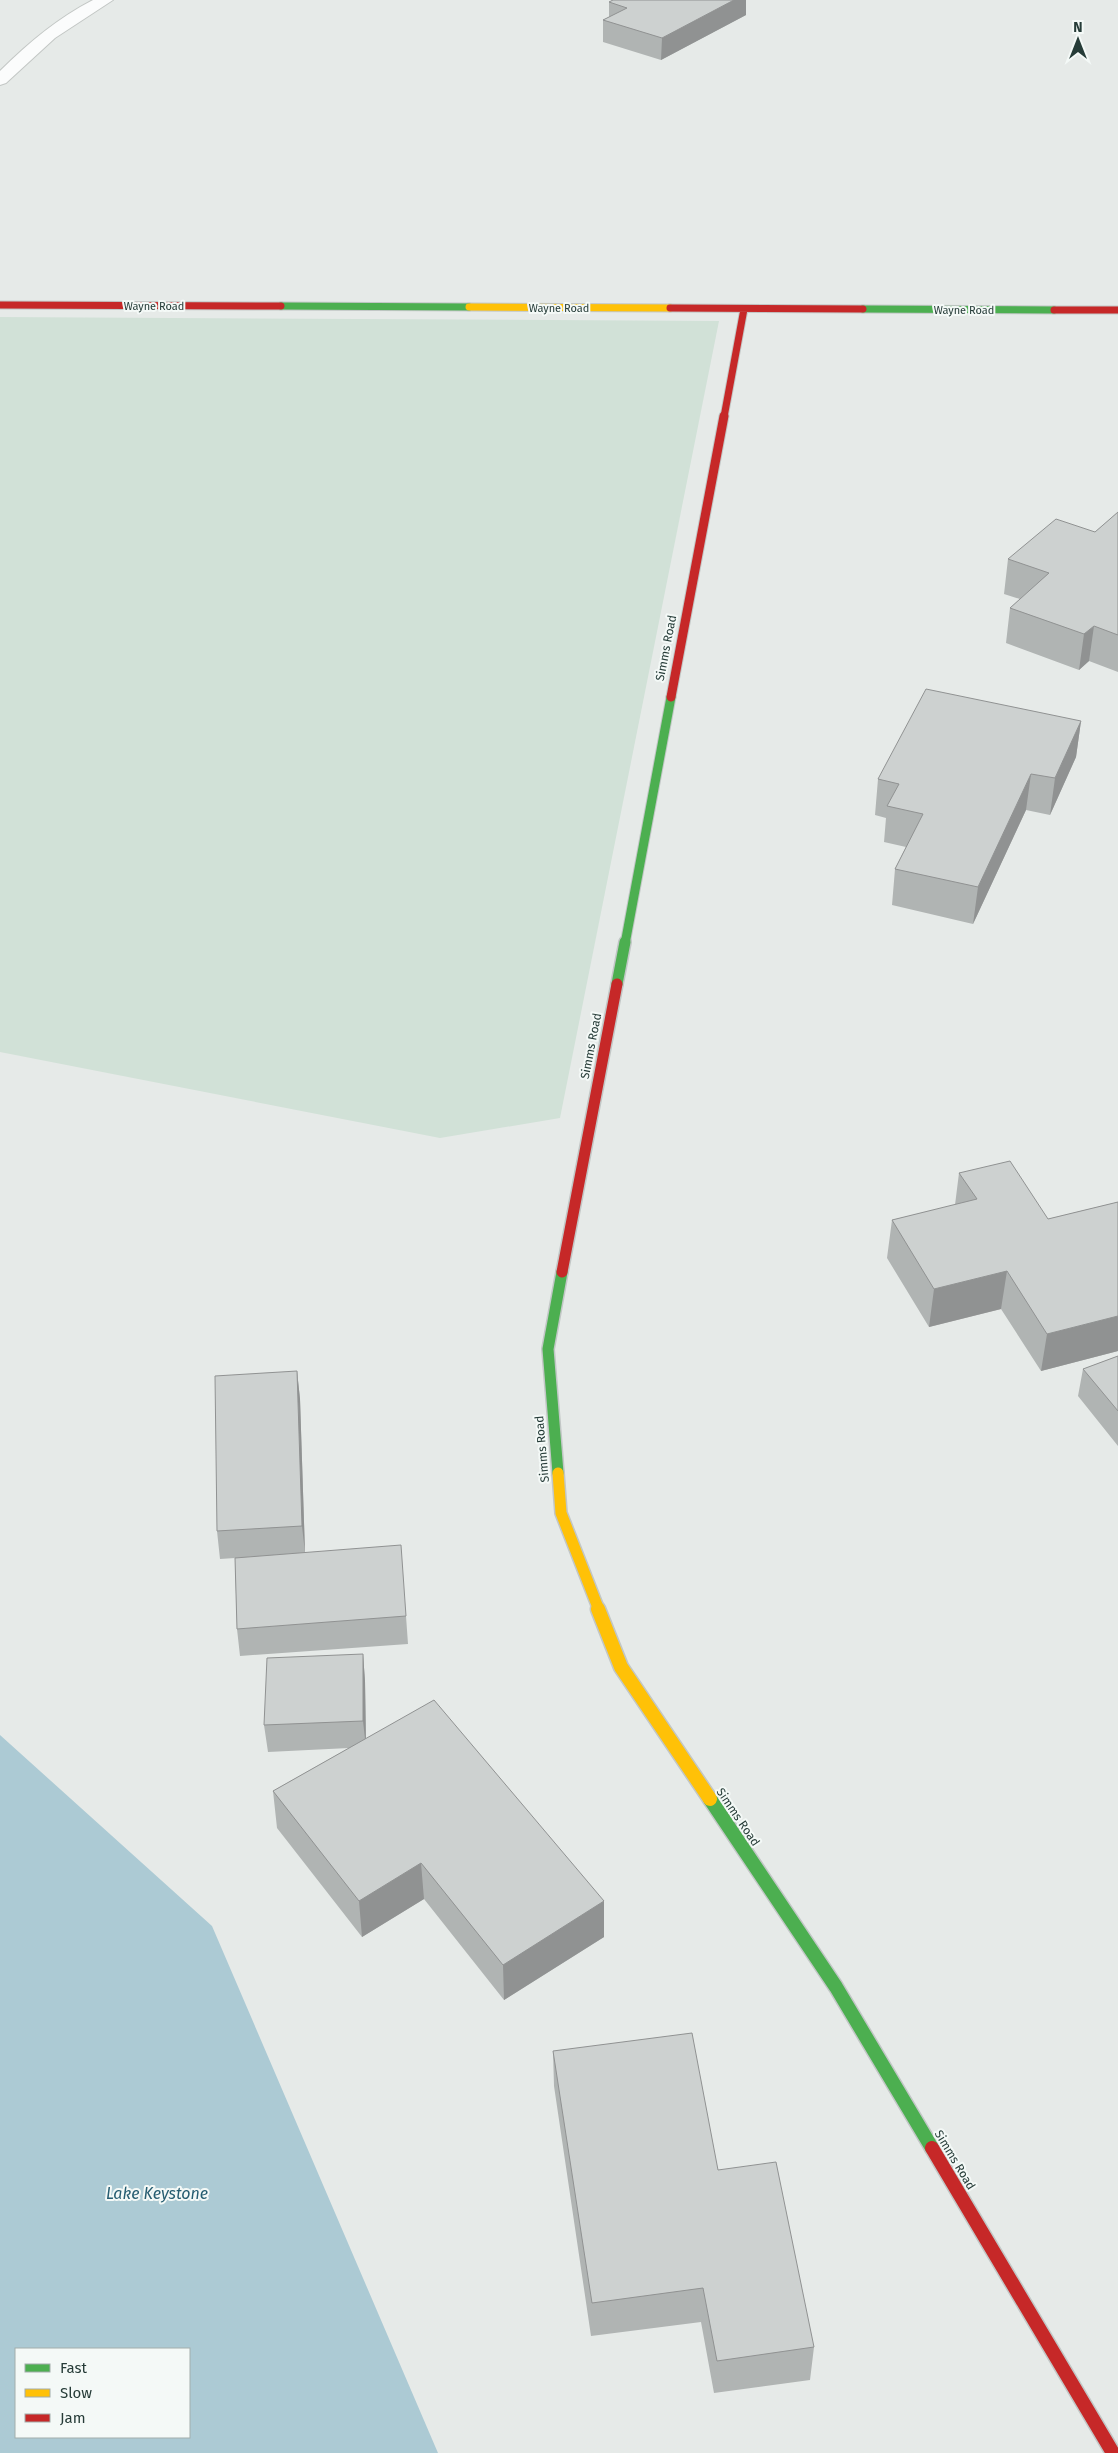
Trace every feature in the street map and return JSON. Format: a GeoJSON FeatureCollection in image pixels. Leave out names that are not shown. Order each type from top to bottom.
{"type":"FeatureCollection","features":[{"type":"Feature","properties":{"kind":"street","name":"Wayne Road"},"geometry":{"type":"LineString","coordinates":[[0,305],[1118,310]]}},
{"type":"Feature","properties":{"kind":"street","name":"Simms Road"},"geometry":{"type":"LineString","coordinates":[[744,309],[548,1349],[561,1513],[621,1667],[836,1987],[1113,2453]]}},
{"type":"Feature","properties":{"kind":"lane"},"geometry":{"type":"LineString","coordinates":[[0,80],[30,49],[84,10],[106,0]]}},
{"type":"Feature","properties":{"kind":"shaded area"},"geometry":{"type":"Polygon","coordinates":[[[0,317],[719,321],[560,1118],[440,1138],[0,1052],[0,317]]]}},
{"type":"Feature","properties":{"kind":"water","name":"Lake Keystone"},"geometry":{"type":"Polygon","coordinates":[[[0,1735],[212,1926],[438,2453],[0,2453],[0,1735]]]}},
{"type":"Feature","properties":{"kind":"building"},"geometry":{"type":"Polygon","coordinates":[[[613,0],[734,0],[662,38],[603,20],[627,8],[609,2],[613,0]]]}},
{"type":"Feature","properties":{"kind":"building"},"geometry":{"type":"Polygon","coordinates":[[[1118,512],[1118,635],[1094,626],[1084,634],[1010,608],[1049,573],[1008,559],[1056,519],[1095,532],[1118,512]]]}},
{"type":"Feature","properties":{"kind":"building"},"geometry":{"type":"Polygon","coordinates":[[[926,689],[1081,721],[1055,778],[1031,774],[978,887],[895,869],[923,814],[887,806],[899,784],[878,779],[926,689]]]}},
{"type":"Feature","properties":{"kind":"building"},"geometry":{"type":"Polygon","coordinates":[[[1010,1161],[1048,1219],[1118,1202],[1118,1316],[1047,1334],[1007,1271],[934,1289],[892,1220],[977,1199],[959,1173],[1010,1161]]]}},
{"type":"Feature","properties":{"kind":"building"},"geometry":{"type":"Polygon","coordinates":[[[1118,1356],[1118,1411],[1083,1369],[1118,1356]]]}},
{"type":"Feature","properties":{"kind":"building"},"geometry":{"type":"Polygon","coordinates":[[[297,1371],[302,1526],[217,1531],[215,1376],[297,1371]]]}},
{"type":"Feature","properties":{"kind":"building"},"geometry":{"type":"Polygon","coordinates":[[[401,1545],[406,1616],[237,1629],[235,1558],[401,1545]]]}},
{"type":"Feature","properties":{"kind":"building"},"geometry":{"type":"Polygon","coordinates":[[[363,1654],[363,1721],[264,1725],[267,1658],[363,1654]]]}},
{"type":"Feature","properties":{"kind":"building"},"geometry":{"type":"Polygon","coordinates":[[[434,1700],[604,1901],[503,1965],[421,1863],[359,1901],[273,1791],[434,1700]]]}},
{"type":"Feature","properties":{"kind":"building"},"geometry":{"type":"Polygon","coordinates":[[[692,2033],[718,2170],[776,2162],[814,2347],[717,2361],[703,2288],[592,2303],[553,2051],[692,2033]]]}},
{"type":"Feature","properties":{"kind":"traffic: fast"},"geometry":{"type":"LineString","coordinates":[[281,306],[469,307]]}},
{"type":"Feature","properties":{"kind":"traffic: fast"},"geometry":{"type":"LineString","coordinates":[[863,309],[1054,310]]}},
{"type":"Feature","properties":{"kind":"traffic: fast"},"geometry":{"type":"LineString","coordinates":[[617,984],[671,697]]}},
{"type":"Feature","properties":{"kind":"traffic: fast"},"geometry":{"type":"LineString","coordinates":[[558,1473],[548,1349],[562,1272]]}},
{"type":"Feature","properties":{"kind":"traffic: fast"},"geometry":{"type":"LineString","coordinates":[[710,1799],[836,1987],[932,2148]]}},
{"type":"Feature","properties":{"kind":"traffic: slow"},"geometry":{"type":"LineString","coordinates":[[469,307],[670,308]]}},
{"type":"Feature","properties":{"kind":"traffic: slow"},"geometry":{"type":"LineString","coordinates":[[558,1473],[561,1513],[621,1667],[710,1799]]}},
{"type":"Feature","properties":{"kind":"traffic: jam"},"geometry":{"type":"LineString","coordinates":[[0,305],[281,306]]}},
{"type":"Feature","properties":{"kind":"traffic: jam"},"geometry":{"type":"LineString","coordinates":[[670,308],[863,309]]}},
{"type":"Feature","properties":{"kind":"traffic: jam"},"geometry":{"type":"LineString","coordinates":[[671,697],[744,309]]}},
{"type":"Feature","properties":{"kind":"traffic: jam"},"geometry":{"type":"LineString","coordinates":[[1054,310],[1118,310]]}},
{"type":"Feature","properties":{"kind":"traffic: jam"},"geometry":{"type":"LineString","coordinates":[[562,1272],[617,984]]}},
{"type":"Feature","properties":{"kind":"traffic: jam"},"geometry":{"type":"LineString","coordinates":[[932,2148],[1113,2453]]}}]}
